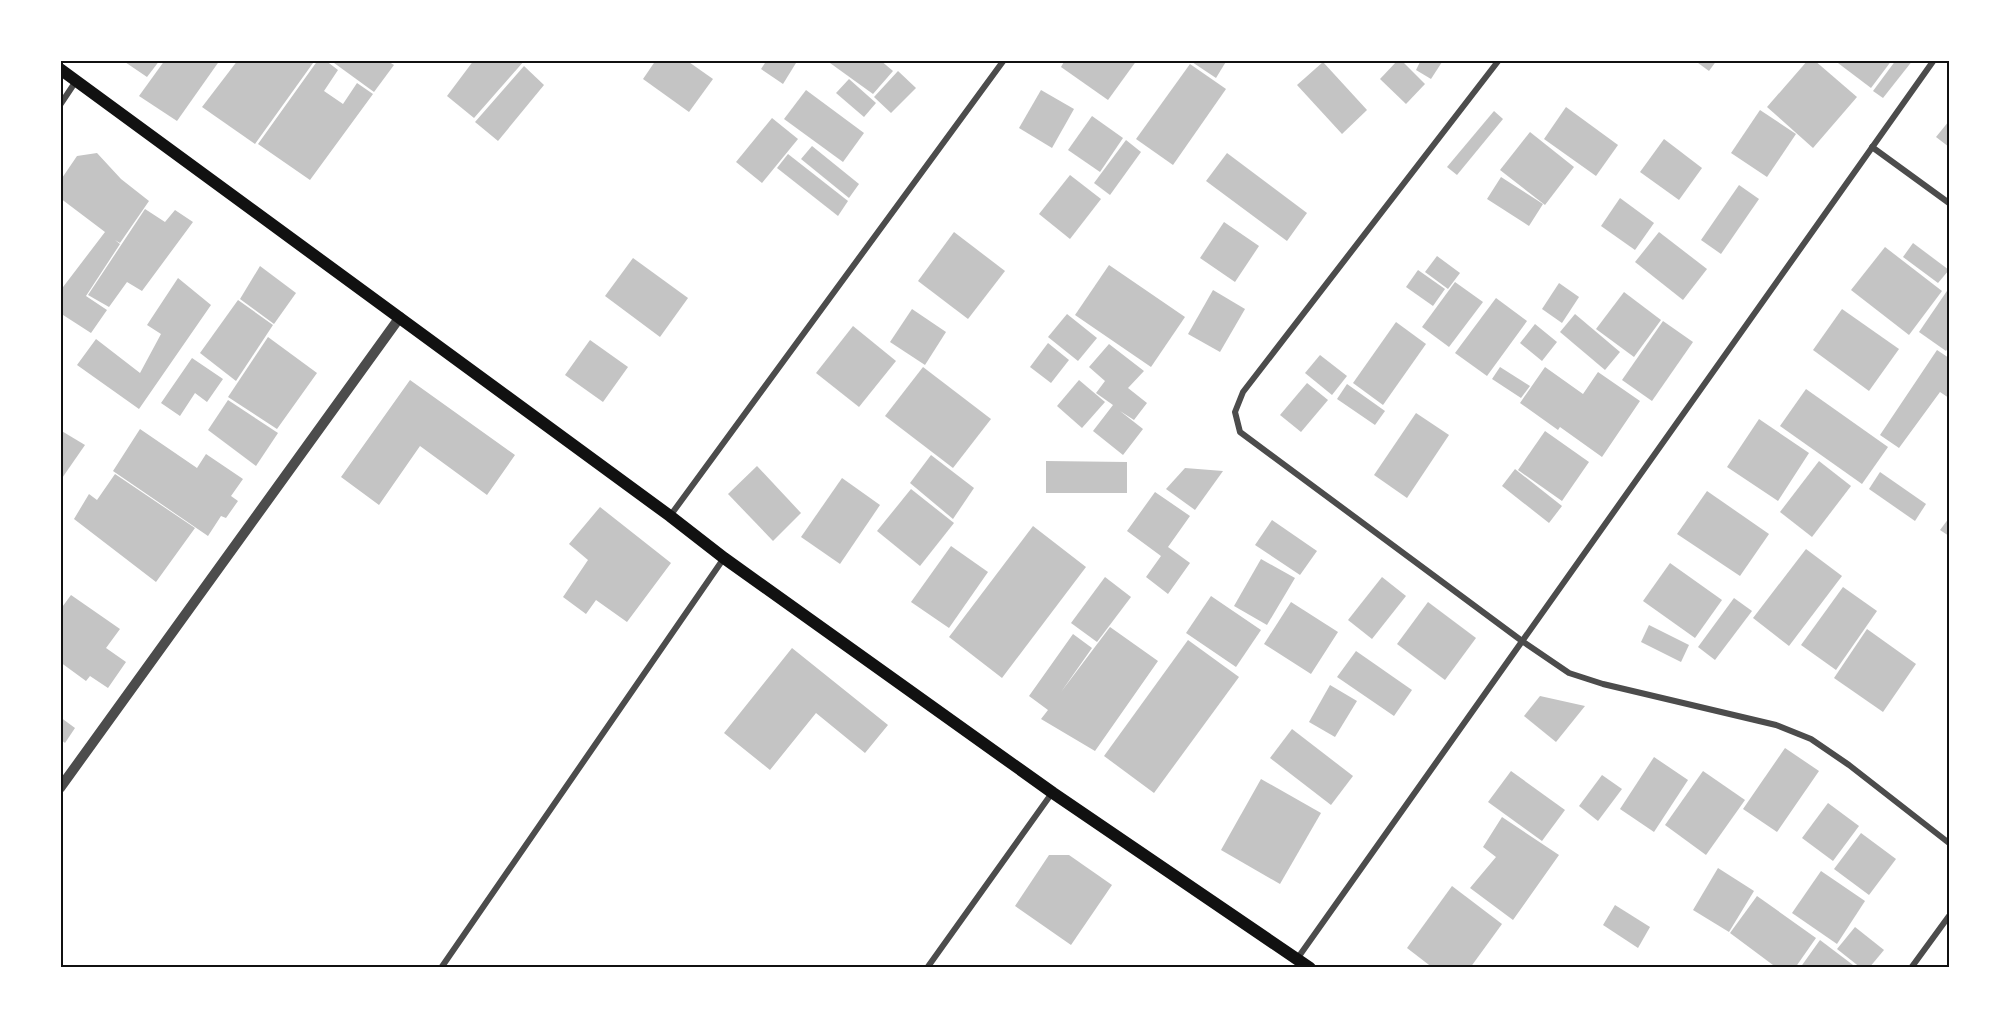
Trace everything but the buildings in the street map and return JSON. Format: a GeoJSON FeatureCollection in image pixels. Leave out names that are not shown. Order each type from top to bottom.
{"type":"FeatureCollection","features":[{"type":"Feature","properties":{"kind":"main road"},"geometry":{"type":"LineString","coordinates":[[60,69],[400,317],[724,558],[1053,793],[1310,968]]}},
{"type":"Feature","properties":{"kind":"street"},"geometry":{"type":"LineString","coordinates":[[670,516],[1004,60]]}},
{"type":"Feature","properties":{"kind":"street"},"geometry":{"type":"LineString","coordinates":[[1499,60],[1243,392],[1235,412],[1240,432],[1522,641],[1569,673],[1603,684],[1776,724],[1811,739],[1849,765],[1949,843]]}},
{"type":"Feature","properties":{"kind":"street"},"geometry":{"type":"LineString","coordinates":[[1297,958],[1934,60]]}},
{"type":"Feature","properties":{"kind":"street"},"geometry":{"type":"LineString","coordinates":[[60,105],[76,81]]}},
{"type":"Feature","properties":{"kind":"street"},"geometry":{"type":"LineString","coordinates":[[1872,147],[1949,202]]}},
{"type":"Feature","properties":{"kind":"street"},"geometry":{"type":"LineString","coordinates":[[60,788],[400,317]]}},
{"type":"Feature","properties":{"kind":"street"},"geometry":{"type":"LineString","coordinates":[[441,968],[724,558]]}},
{"type":"Feature","properties":{"kind":"street"},"geometry":{"type":"LineString","coordinates":[[927,968],[1053,793]]}},
{"type":"Feature","properties":{"kind":"street"},"geometry":{"type":"LineString","coordinates":[[1911,968],[1949,916]]}}]}
